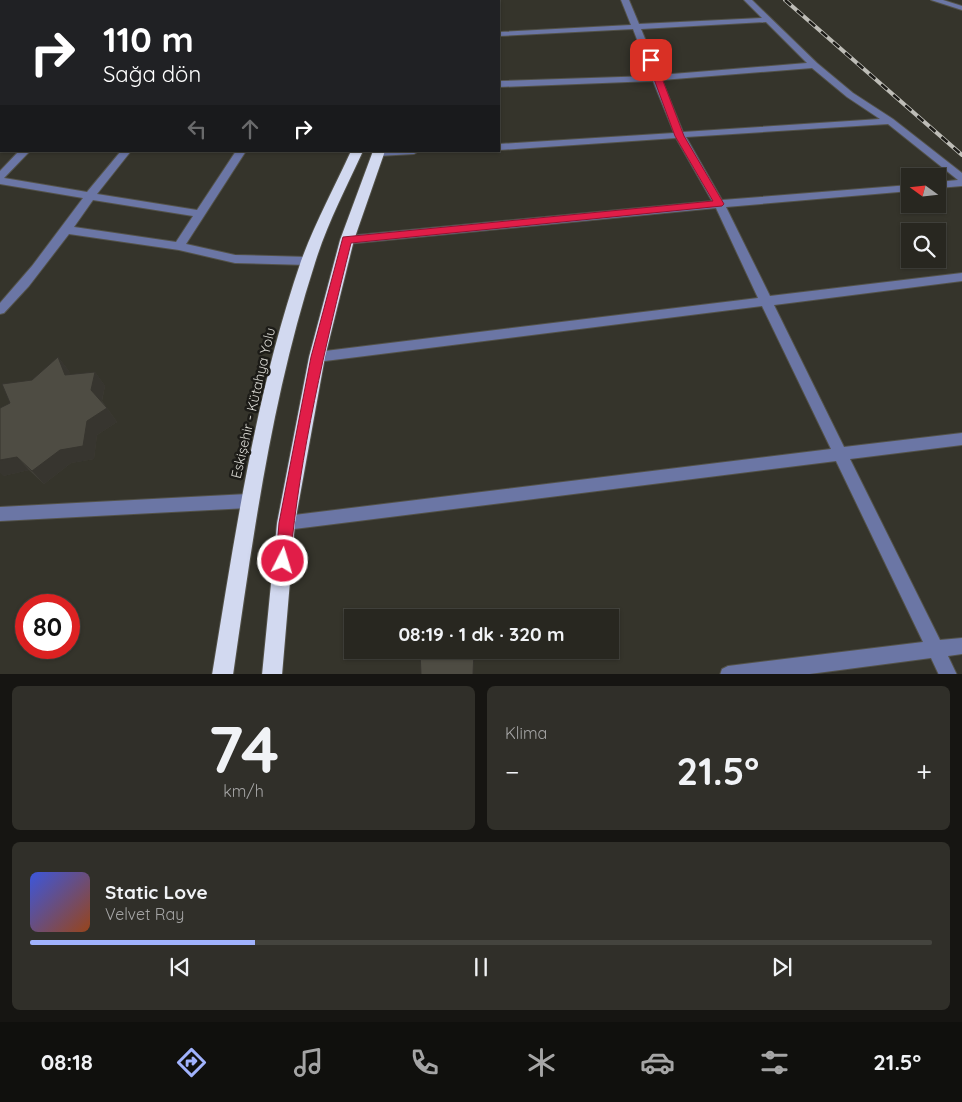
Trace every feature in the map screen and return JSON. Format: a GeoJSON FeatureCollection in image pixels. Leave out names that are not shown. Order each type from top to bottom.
{"type":"FeatureCollection","features":[{"type":"Feature","properties":{"kind":"highway","name":"Eskişehir - Kütahya Yolu"},"geometry":{"type":"LineString","coordinates":[[222,674],[248,501],[280,357],[308,261],[357,152]]}},
{"type":"Feature","properties":{"kind":"highway"},"geometry":{"type":"LineString","coordinates":[[272,674],[286,523],[317,357],[346,240],[378,152]]}},
{"type":"Feature","properties":{"kind":"street"},"geometry":{"type":"LineString","coordinates":[[625,0],[680,136],[719,204],[935,649],[949,674]]}},
{"type":"Feature","properties":{"kind":"street"},"geometry":{"type":"LineString","coordinates":[[748,0],[814,65],[850,95],[890,120],[962,178]]}},
{"type":"Feature","properties":{"kind":"street"},"geometry":{"type":"LineString","coordinates":[[935,0],[962,8]]}},
{"type":"Feature","properties":{"kind":"street"},"geometry":{"type":"LineString","coordinates":[[500,34],[767,20]]}},
{"type":"Feature","properties":{"kind":"street"},"geometry":{"type":"LineString","coordinates":[[500,84],[658,78],[814,65]]}},
{"type":"Feature","properties":{"kind":"street"},"geometry":{"type":"LineString","coordinates":[[500,147],[890,120]]}},
{"type":"Feature","properties":{"kind":"street"},"geometry":{"type":"LineString","coordinates":[[0,179],[24,152]]}},
{"type":"Feature","properties":{"kind":"street"},"geometry":{"type":"LineString","coordinates":[[0,310],[39,267],[68,230],[91,195],[125,152]]}},
{"type":"Feature","properties":{"kind":"street"},"geometry":{"type":"LineString","coordinates":[[180,246],[240,152]]}},
{"type":"Feature","properties":{"kind":"street"},"geometry":{"type":"LineString","coordinates":[[0,179],[199,214]]}},
{"type":"Feature","properties":{"kind":"street"},"geometry":{"type":"LineString","coordinates":[[946,184],[962,183]]}},
{"type":"Feature","properties":{"kind":"street"},"geometry":{"type":"LineString","coordinates":[[346,240],[719,204],[901,189]]}},
{"type":"Feature","properties":{"kind":"street"},"geometry":{"type":"LineString","coordinates":[[68,230],[180,246],[235,259],[308,261]]}},
{"type":"Feature","properties":{"kind":"street"},"geometry":{"type":"LineString","coordinates":[[317,357],[768,303],[962,277]]}},
{"type":"Feature","properties":{"kind":"street"},"geometry":{"type":"LineString","coordinates":[[286,523],[962,439]]}},
{"type":"Feature","properties":{"kind":"street"},"geometry":{"type":"LineString","coordinates":[[0,514],[248,501]]}},
{"type":"Feature","properties":{"kind":"street"},"geometry":{"type":"LineString","coordinates":[[728,674],[962,646]]}},
{"type":"Feature","properties":{"kind":"building"},"geometry":{"type":"Polygon","coordinates":[[[58,357],[65,375],[95,372],[91,390],[107,408],[87,421],[83,446],[60,450],[32,471],[17,457],[0,460],[0,408],[10,403],[2,384],[32,380],[58,357]]]}},
{"type":"Feature","properties":{"kind":"building"},"geometry":{"type":"Polygon","coordinates":[[[420,659],[474,659],[473,674],[421,674],[420,659]]]}},
{"type":"Feature","properties":{"kind":"railway"},"geometry":{"type":"LineString","coordinates":[[785,0],[962,155]]}},
{"type":"Feature","properties":{"kind":"route"},"geometry":{"type":"LineString","coordinates":[[283,561],[286,523],[317,357],[346,240],[719,204],[680,136],[651,60]]}}]}
